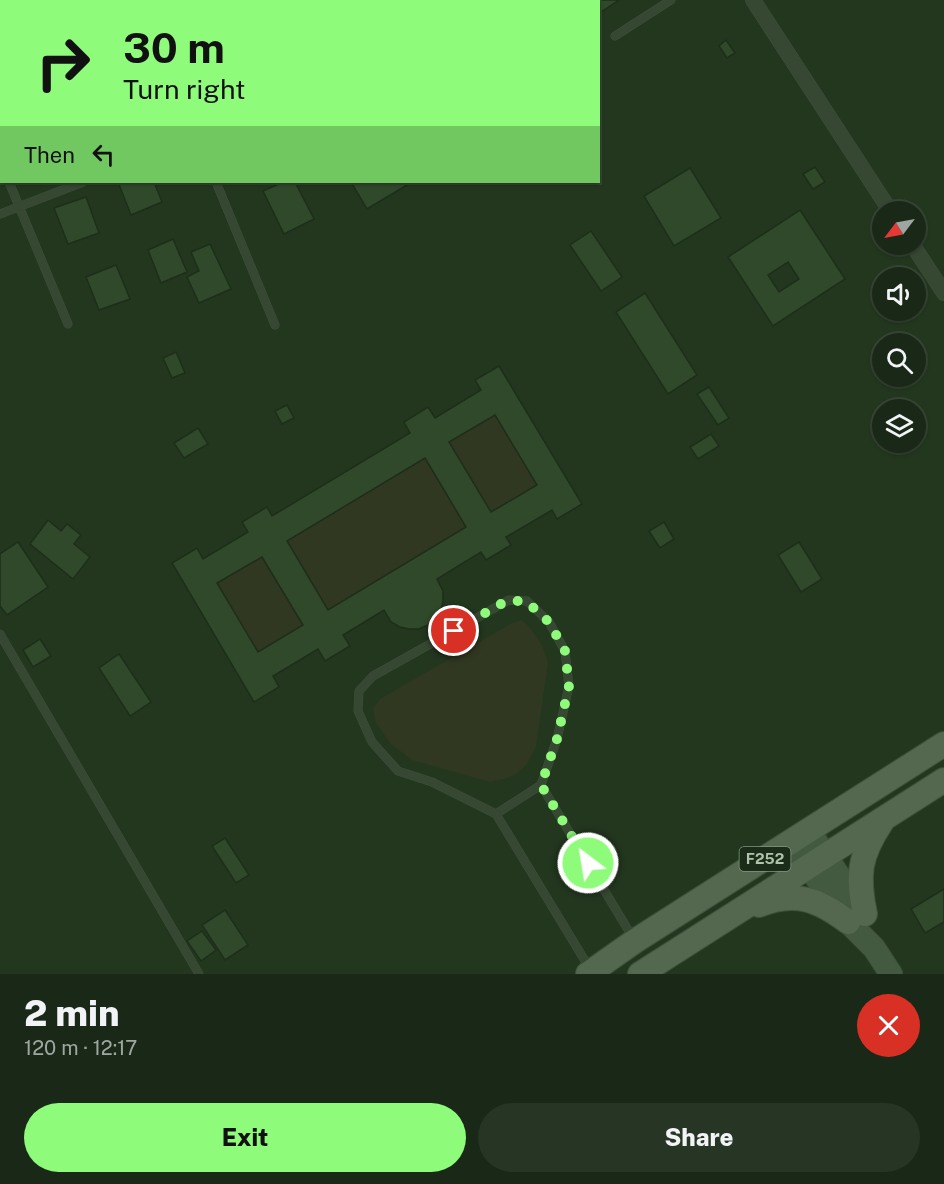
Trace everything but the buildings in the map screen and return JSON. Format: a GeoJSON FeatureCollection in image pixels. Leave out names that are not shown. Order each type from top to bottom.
{"type":"FeatureCollection","features":[{"type":"Feature","properties":{"kind":"main road","name":"F252"},"geometry":{"type":"LineString","coordinates":[[590,973],[635,941],[944,744]]}},
{"type":"Feature","properties":{"kind":"main road","name":"F252"},"geometry":{"type":"LineString","coordinates":[[640,974],[944,780]]}},
{"type":"Feature","properties":{"kind":"main road"},"geometry":{"type":"LineString","coordinates":[[729,917],[773,899],[793,898],[807,899],[835,913],[856,918],[862,900],[860,872],[864,852],[884,818]]}},
{"type":"Feature","properties":{"kind":"street"},"geometry":{"type":"LineString","coordinates":[[753,0],[884,201]]}},
{"type":"Feature","properties":{"kind":"street"},"geometry":{"type":"LineString","coordinates":[[919,255],[944,293]]}},
{"type":"Feature","properties":{"kind":"street"},"geometry":{"type":"LineString","coordinates":[[800,836],[891,974]]}},
{"type":"Feature","properties":{"kind":"lane"},"geometry":{"type":"LineString","coordinates":[[615,36],[671,0]]}},
{"type":"Feature","properties":{"kind":"lane"},"geometry":{"type":"LineString","coordinates":[[9,183],[68,324]]}},
{"type":"Feature","properties":{"kind":"lane"},"geometry":{"type":"LineString","coordinates":[[0,214],[79,183]]}},
{"type":"Feature","properties":{"kind":"lane"},"geometry":{"type":"LineString","coordinates":[[216,183],[275,324]]}},
{"type":"Feature","properties":{"kind":"lane"},"geometry":{"type":"LineString","coordinates":[[496,814],[541,785],[557,739],[569,686],[565,651],[549,622],[527,602],[508,600],[373,676],[359,691],[358,711],[372,742],[398,771],[432,782],[496,814],[590,973]]}},
{"type":"Feature","properties":{"kind":"lane"},"geometry":{"type":"LineString","coordinates":[[0,634],[199,974]]}},
{"type":"Feature","properties":{"kind":"lane"},"geometry":{"type":"LineString","coordinates":[[541,785],[635,941]]}},
{"type":"Feature","properties":{"kind":"green space"},"geometry":{"type":"Polygon","coordinates":[[[495,415],[537,485],[491,512],[449,442],[495,415]]]}},
{"type":"Feature","properties":{"kind":"green space"},"geometry":{"type":"Polygon","coordinates":[[[425,458],[466,527],[328,610],[287,541],[425,458]]]}},
{"type":"Feature","properties":{"kind":"green space"},"geometry":{"type":"Polygon","coordinates":[[[262,557],[303,625],[258,652],[218,583],[262,557]]]}},
{"type":"Feature","properties":{"kind":"green space"},"geometry":{"type":"Polygon","coordinates":[[[522,620],[538,640],[548,663],[536,746],[527,764],[516,774],[490,782],[412,760],[391,744],[376,723],[373,708],[380,699],[512,623],[522,620]]]}},
{"type":"Feature","properties":{"kind":"route"},"geometry":{"type":"LineString","coordinates":[[454,631],[508,600],[527,602],[549,622],[565,651],[569,686],[557,739],[541,785],[588,863]]}}]}
